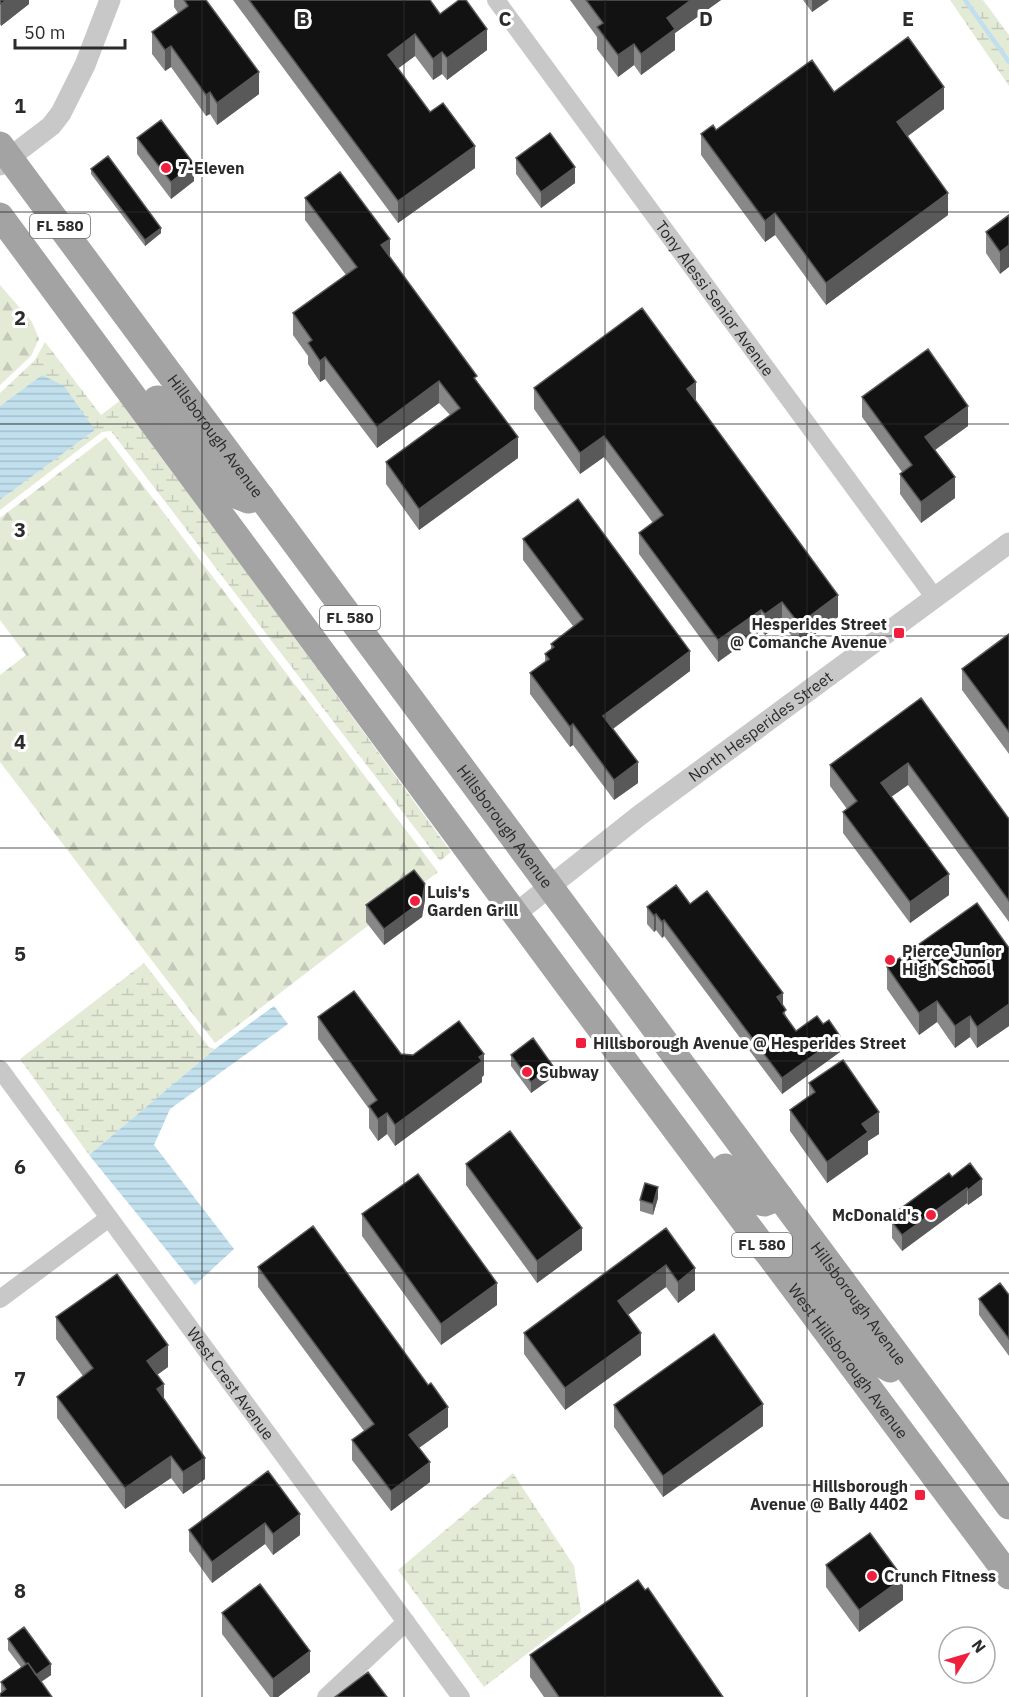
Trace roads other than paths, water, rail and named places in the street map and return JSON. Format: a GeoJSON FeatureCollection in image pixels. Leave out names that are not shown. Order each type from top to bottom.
{"type":"FeatureCollection","features":[{"type":"Feature","properties":{"kind":"main road","name":"Hillsborough Avenue"},"geometry":{"type":"LineString","coordinates":[[3,156],[261,497],[1009,1506]]}},
{"type":"Feature","properties":{"kind":"main road","name":"FL 580"},"geometry":{"type":"LineString","coordinates":[[0,216],[515,914]]}},
{"type":"Feature","properties":{"kind":"main road"},"geometry":{"type":"LineString","coordinates":[[123,382],[138,384],[154,394],[222,482],[231,490],[248,500],[261,497]]}},
{"type":"Feature","properties":{"kind":"main road","name":"West Hillsborough Avenue"},"geometry":{"type":"LineString","coordinates":[[515,914],[1009,1576]]}},
{"type":"Feature","properties":{"kind":"main road"},"geometry":{"type":"LineString","coordinates":[[639,1080],[663,1094],[682,1109],[734,1180],[752,1200],[764,1203],[780,1197]]}},
{"type":"Feature","properties":{"kind":"main road"},"geometry":{"type":"LineString","coordinates":[[765,1250],[788,1248],[797,1254],[880,1364],[920,1386]]}},
{"type":"Feature","properties":{"kind":"main road"},"geometry":{"type":"LineString","coordinates":[[896,1424],[921,1431],[1002,1538],[1009,1544]]}},
{"type":"Feature","properties":{"kind":"street"},"geometry":{"type":"LineString","coordinates":[[3,156],[51,126],[61,113],[85,65],[110,0]]}},
{"type":"Feature","properties":{"kind":"street","name":"Tony Alessi Senior Avenue"},"geometry":{"type":"LineString","coordinates":[[496,0],[935,598]]}},
{"type":"Feature","properties":{"kind":"street","name":"North Hesperides Street"},"geometry":{"type":"LineString","coordinates":[[515,914],[640,815],[1009,543]]}},
{"type":"Feature","properties":{"kind":"street","name":"West Crest Avenue"},"geometry":{"type":"LineString","coordinates":[[0,1069],[461,1697]]}},
{"type":"Feature","properties":{"kind":"street"},"geometry":{"type":"LineString","coordinates":[[0,1299],[109,1218]]}},
{"type":"Feature","properties":{"kind":"street"},"geometry":{"type":"LineString","coordinates":[[326,1697],[406,1622]]}},
{"type":"Feature","properties":{"kind":"water"},"geometry":{"type":"Polygon","coordinates":[[[42,375],[64,386],[95,430],[0,500],[0,406],[42,375]]]}},
{"type":"Feature","properties":{"kind":"water"},"geometry":{"type":"Polygon","coordinates":[[[274,1006],[288,1024],[170,1109],[154,1145],[234,1249],[195,1285],[89,1155],[215,1049],[274,1006]]]}},
{"type":"Feature","properties":{"kind":"waterway"},"geometry":{"type":"LineString","coordinates":[[965,0],[1009,62]]}},
{"type":"Feature","properties":{"kind":"place","name":"7-Eleven"},"geometry":{"type":"Point","coordinates":[166,168]}},
{"type":"Feature","properties":{"kind":"place","name":"Hesperides Street @ Comanche Avenue"},"geometry":{"type":"Point","coordinates":[899,633]}},
{"type":"Feature","properties":{"kind":"place","name":"Luis's Garden Grill"},"geometry":{"type":"Point","coordinates":[415,901]}},
{"type":"Feature","properties":{"kind":"place","name":"Pierce Junior High School"},"geometry":{"type":"Point","coordinates":[890,960]}},
{"type":"Feature","properties":{"kind":"place","name":"Hillsborough Avenue @ Hesperides Street"},"geometry":{"type":"Point","coordinates":[581,1043]}},
{"type":"Feature","properties":{"kind":"place","name":"Subway"},"geometry":{"type":"Point","coordinates":[527,1072]}},
{"type":"Feature","properties":{"kind":"place","name":"McDonald's"},"geometry":{"type":"Point","coordinates":[931,1215]}},
{"type":"Feature","properties":{"kind":"place","name":"Hillsborough Avenue @ Bally 4402"},"geometry":{"type":"Point","coordinates":[920,1495]}},
{"type":"Feature","properties":{"kind":"place","name":"Crunch Fitness"},"geometry":{"type":"Point","coordinates":[872,1576]}}]}
